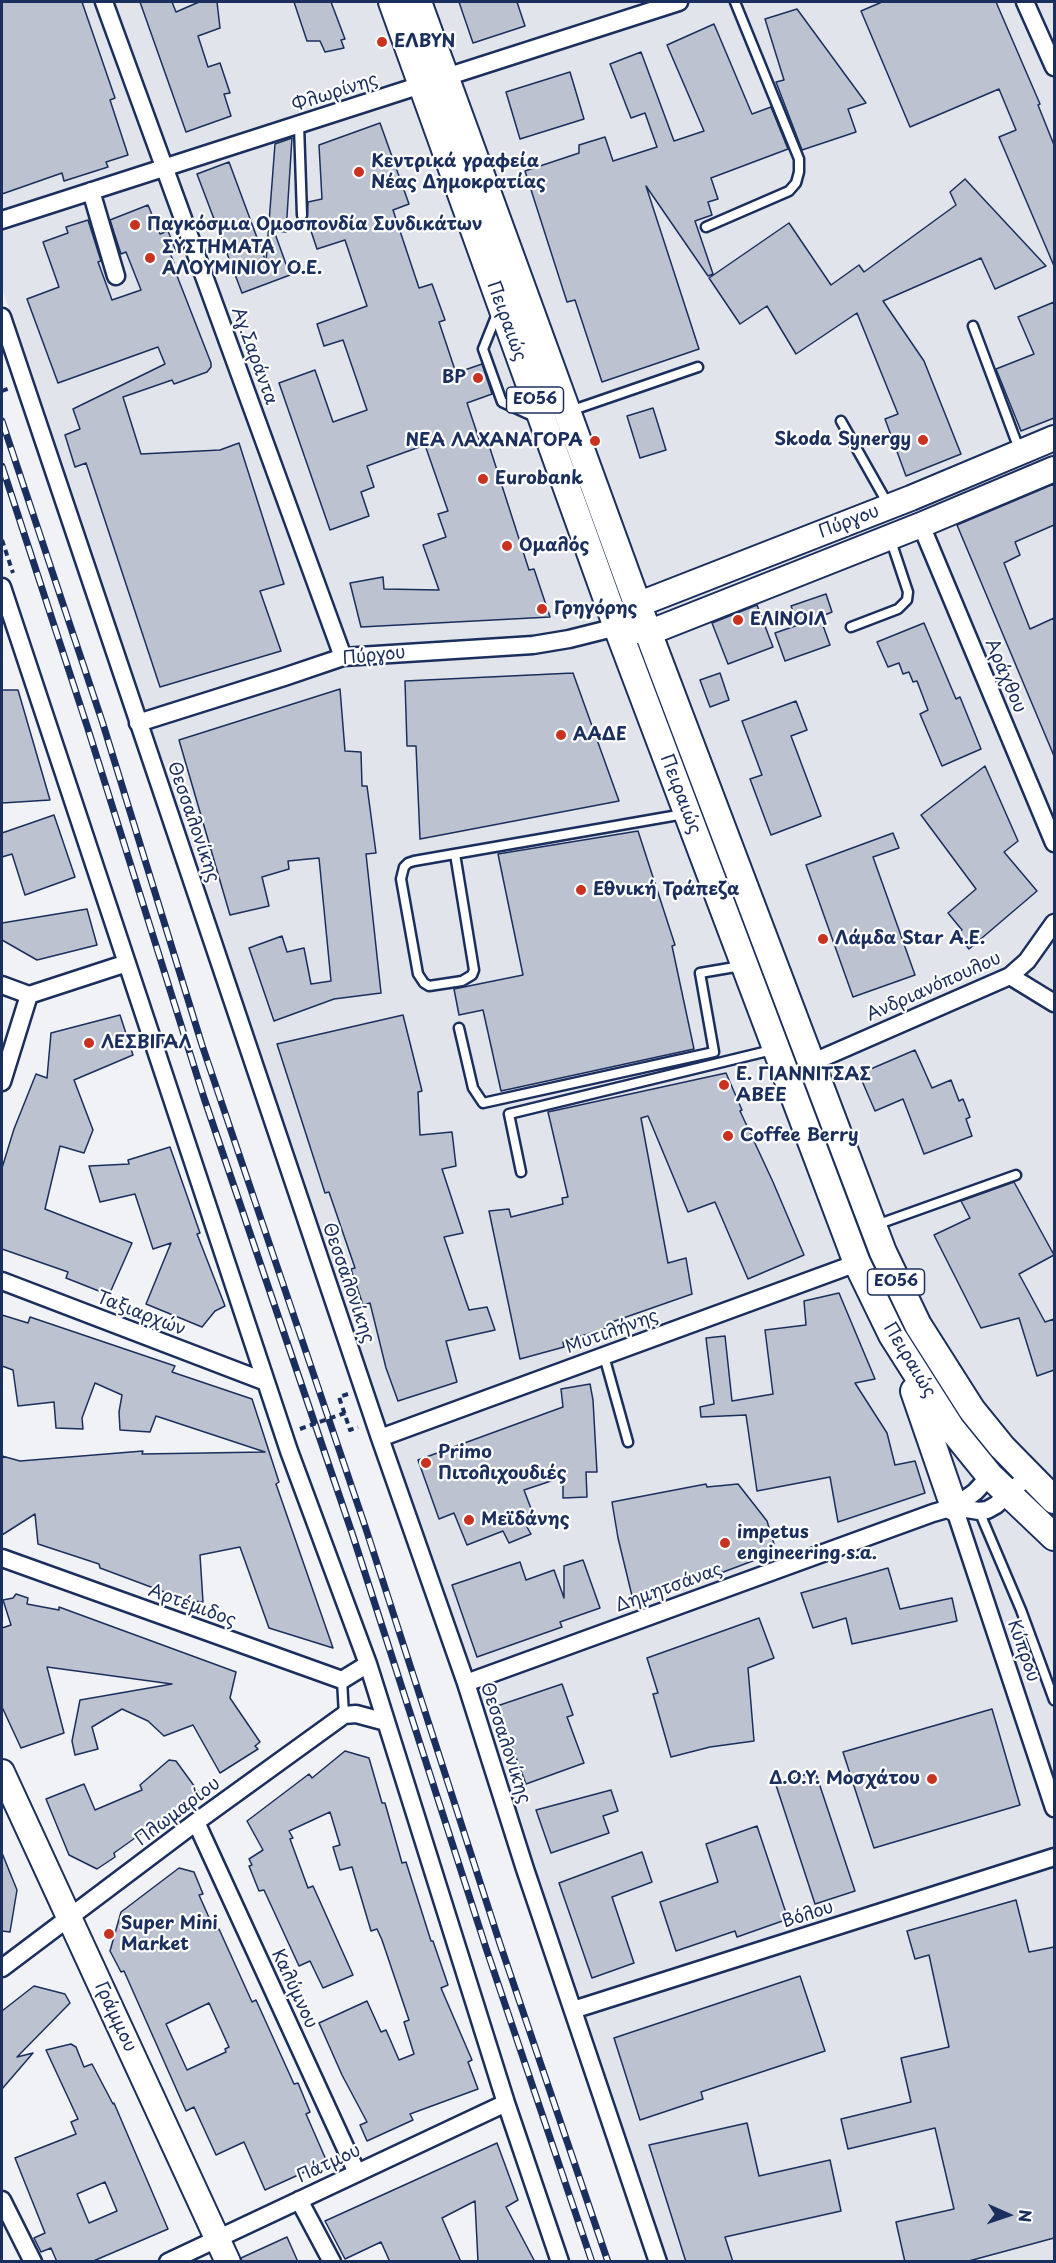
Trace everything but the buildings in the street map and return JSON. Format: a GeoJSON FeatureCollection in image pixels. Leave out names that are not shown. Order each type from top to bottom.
{"type":"FeatureCollection","features":[{"type":"Feature","properties":{"kind":"main road","name":"Πειραιώς"},"geometry":{"type":"LineString","coordinates":[[392,2],[434,82],[567,412],[637,605],[872,1226],[918,1325],[946,1372],[972,1410],[1028,1476],[1054,1500]]}},
{"type":"Feature","properties":{"kind":"main road","name":"Πειραιώς"},"geometry":{"type":"LineString","coordinates":[[418,2],[434,82],[501,305],[617,627],[857,1263],[892,1335],[951,1428],[990,1476],[1054,1538]]}},
{"type":"Feature","properties":{"kind":"main road"},"geometry":{"type":"LineString","coordinates":[[892,1335],[954,1507]]}},
{"type":"Feature","properties":{"kind":"street","name":"Αγ.Σαράντα"},"geometry":{"type":"LineString","coordinates":[[104,2],[343,657]]}},
{"type":"Feature","properties":{"kind":"street","name":"Φλωρίνης"},"geometry":{"type":"LineString","coordinates":[[2,220],[679,2]]}},
{"type":"Feature","properties":{"kind":"street"},"geometry":{"type":"LineString","coordinates":[[1025,2],[1054,67]]}},
{"type":"Feature","properties":{"kind":"street"},"geometry":{"type":"LineString","coordinates":[[91,191],[116,276]]}},
{"type":"Feature","properties":{"kind":"street","name":"Θεσσαλονίκης"},"geometry":{"type":"LineString","coordinates":[[2,317],[380,1438],[466,1683],[658,2262]]}},
{"type":"Feature","properties":{"kind":"street","name":"Πύργου"},"geometry":{"type":"LineString","coordinates":[[617,627],[637,605],[1054,438]]}},
{"type":"Feature","properties":{"kind":"street","name":"Πύργου"},"geometry":{"type":"LineString","coordinates":[[138,723],[343,657],[533,645],[617,627],[648,633],[921,525],[1054,469]]}},
{"type":"Feature","properties":{"kind":"street","name":"Αράχθου"},"geometry":{"type":"LineString","coordinates":[[921,525],[1054,843]]}},
{"type":"Feature","properties":{"kind":"street"},"geometry":{"type":"LineString","coordinates":[[2,587],[289,1451],[368,1664],[506,2103],[560,2262]]}},
{"type":"Feature","properties":{"kind":"street","name":"Ανδριανόπουλου"},"geometry":{"type":"LineString","coordinates":[[811,1064],[1010,976],[1027,961],[1054,923]]}},
{"type":"Feature","properties":{"kind":"street"},"geometry":{"type":"LineString","coordinates":[[2,985],[29,995],[127,963]]}},
{"type":"Feature","properties":{"kind":"street"},"geometry":{"type":"LineString","coordinates":[[1010,976],[1054,1003]]}},
{"type":"Feature","properties":{"kind":"street"},"geometry":{"type":"LineString","coordinates":[[2,1082],[29,995]]}},
{"type":"Feature","properties":{"kind":"street","name":"Μυτιλήνης"},"geometry":{"type":"LineString","coordinates":[[380,1438],[857,1263]]}},
{"type":"Feature","properties":{"kind":"street","name":"Ταξιαρχών"},"geometry":{"type":"LineString","coordinates":[[2,1281],[266,1382]]}},
{"type":"Feature","properties":{"kind":"street","name":"Δημητσάνας"},"geometry":{"type":"LineString","coordinates":[[466,1683],[954,1507],[975,1492],[990,1476]]}},
{"type":"Feature","properties":{"kind":"street"},"geometry":{"type":"LineString","coordinates":[[979,1511],[996,1505],[1028,1476]]}},
{"type":"Feature","properties":{"kind":"street","name":"Δημητσάνας"},"geometry":{"type":"LineString","coordinates":[[954,1507],[979,1511]]}},
{"type":"Feature","properties":{"kind":"street","name":"Κύπρου"},"geometry":{"type":"LineString","coordinates":[[954,1507],[1054,1808]]}},
{"type":"Feature","properties":{"kind":"street","name":"Αρτέμιδος"},"geometry":{"type":"LineString","coordinates":[[2,1558],[342,1680]]}},
{"type":"Feature","properties":{"kind":"street"},"geometry":{"type":"LineString","coordinates":[[342,1680],[368,1664]]}},
{"type":"Feature","properties":{"kind":"street"},"geometry":{"type":"LineString","coordinates":[[344,1715],[356,1714],[386,1722]]}},
{"type":"Feature","properties":{"kind":"street","name":"Πλωμαρίου"},"geometry":{"type":"LineString","coordinates":[[2,1968],[68,1916],[344,1715]]}},
{"type":"Feature","properties":{"kind":"street","name":"Γράμμου"},"geometry":{"type":"LineString","coordinates":[[2,1772],[228,2262]]}},
{"type":"Feature","properties":{"kind":"street","name":"Καλύμνου"},"geometry":{"type":"LineString","coordinates":[[196,1822],[357,2173]]}},
{"type":"Feature","properties":{"kind":"street","name":"Βόλου"},"geometry":{"type":"LineString","coordinates":[[573,2010],[1054,1857]]}},
{"type":"Feature","properties":{"kind":"street","name":"Πάτμου"},"geometry":{"type":"LineString","coordinates":[[168,2262],[506,2103]]}},
{"type":"Feature","properties":{"kind":"street"},"geometry":{"type":"LineString","coordinates":[[2,2200],[33,2262]]}},
{"type":"Feature","properties":{"kind":"street"},"geometry":{"type":"LineString","coordinates":[[299,2200],[332,2262]]}},
{"type":"Feature","properties":{"kind":"lane"},"geometry":{"type":"LineString","coordinates":[[706,227],[789,191],[796,183],[800,172],[799,159],[735,2]]}},
{"type":"Feature","properties":{"kind":"lane"},"geometry":{"type":"LineString","coordinates":[[299,125],[302,215]]}},
{"type":"Feature","properties":{"kind":"lane"},"geometry":{"type":"LineString","coordinates":[[973,326],[1020,453]]}},
{"type":"Feature","properties":{"kind":"lane"},"geometry":{"type":"LineString","coordinates":[[567,412],[698,367]]}},
{"type":"Feature","properties":{"kind":"lane"},"geometry":{"type":"LineString","coordinates":[[841,421],[889,506]]}},
{"type":"Feature","properties":{"kind":"lane"},"geometry":{"type":"LineString","coordinates":[[851,627],[898,609],[907,600],[908,592],[890,537]]}},
{"type":"Feature","properties":{"kind":"lane"},"geometry":{"type":"LineString","coordinates":[[455,854],[474,970],[472,975],[462,981],[429,986],[418,974],[402,873],[404,867],[414,861],[687,814]]}},
{"type":"Feature","properties":{"kind":"lane"},"geometry":{"type":"LineString","coordinates":[[459,1028],[473,1088],[483,1103],[714,1052],[700,974],[744,966]]}},
{"type":"Feature","properties":{"kind":"lane"},"geometry":{"type":"LineString","coordinates":[[521,1172],[509,1114],[775,1049]]}},
{"type":"Feature","properties":{"kind":"lane"},"geometry":{"type":"LineString","coordinates":[[872,1226],[1016,1175]]}},
{"type":"Feature","properties":{"kind":"lane"},"geometry":{"type":"LineString","coordinates":[[604,1356],[628,1442]]}},
{"type":"Feature","properties":{"kind":"lane"},"geometry":{"type":"LineString","coordinates":[[979,1511],[1021,1610],[1054,1700]]}},
{"type":"Feature","properties":{"kind":"lane"},"geometry":{"type":"LineString","coordinates":[[342,1680],[344,1715]]}},
{"type":"Feature","properties":{"kind":"path"},"geometry":{"type":"LineString","coordinates":[[339,1397],[350,1430]]}},
{"type":"Feature","properties":{"kind":"path"},"geometry":{"type":"LineString","coordinates":[[300,1429],[345,1413]]}},
{"type":"Feature","properties":{"kind":"shaded area"},"geometry":{"type":"Polygon","coordinates":[[[2,2],[1054,2],[1054,2261],[655,2261],[2,288],[2,2]]]}},
{"type":"Feature","properties":{"kind":"railway"},"geometry":{"type":"LineString","coordinates":[[2,421],[103,724],[202,1045],[366,1529],[500,1944],[608,2262]]}},
{"type":"Feature","properties":{"kind":"railway"},"geometry":{"type":"LineString","coordinates":[[2,466],[88,729],[204,1098],[352,1533],[486,1948],[592,2262]]}},
{"type":"Feature","properties":{"kind":"place","name":"ΕΛΒΥΝ"},"geometry":{"type":"Point","coordinates":[382,42]}},
{"type":"Feature","properties":{"kind":"place","name":"Κεντρικά γραφεία Νέας Δημοκρατίας"},"geometry":{"type":"Point","coordinates":[359,172]}},
{"type":"Feature","properties":{"kind":"place","name":"Παγκόσμια Ομοσπονδία Συνδικάτων"},"geometry":{"type":"Point","coordinates":[135,225]}},
{"type":"Feature","properties":{"kind":"place","name":"ΣΥΣΤΗΜΑΤΑ ΑΛΟΥΜΙΝΙΟΥ Ο.Ε."},"geometry":{"type":"Point","coordinates":[150,258]}},
{"type":"Feature","properties":{"kind":"place","name":"BP"},"geometry":{"type":"Point","coordinates":[478,378]}},
{"type":"Feature","properties":{"kind":"place","name":"Skoda Synergy"},"geometry":{"type":"Point","coordinates":[923,440]}},
{"type":"Feature","properties":{"kind":"place","name":"ΝΕΑ ΛΑΧΑΝΑΓΟΡΑ"},"geometry":{"type":"Point","coordinates":[595,441]}},
{"type":"Feature","properties":{"kind":"place","name":"Eurobank"},"geometry":{"type":"Point","coordinates":[483,479]}},
{"type":"Feature","properties":{"kind":"place","name":"Ομαλός"},"geometry":{"type":"Point","coordinates":[507,546]}},
{"type":"Feature","properties":{"kind":"place","name":"Γρηγόρης"},"geometry":{"type":"Point","coordinates":[542,609]}},
{"type":"Feature","properties":{"kind":"place","name":"ΕΛΙΝΟΙΛ"},"geometry":{"type":"Point","coordinates":[738,620]}},
{"type":"Feature","properties":{"kind":"place","name":"ΑΑΔΕ"},"geometry":{"type":"Point","coordinates":[561,735]}},
{"type":"Feature","properties":{"kind":"place","name":"Εθνική Τράπεζα"},"geometry":{"type":"Point","coordinates":[581,890]}},
{"type":"Feature","properties":{"kind":"place","name":"Λάμδα Star Α.Ε."},"geometry":{"type":"Point","coordinates":[823,939]}},
{"type":"Feature","properties":{"kind":"place","name":"ΛΕΣΒΙΓΑΛ"},"geometry":{"type":"Point","coordinates":[89,1043]}},
{"type":"Feature","properties":{"kind":"place","name":"Ε. ΓΙΑΝΝΙΤΣΑΣ ΑΒΕΕ"},"geometry":{"type":"Point","coordinates":[724,1085]}},
{"type":"Feature","properties":{"kind":"place","name":"Coffee Berry"},"geometry":{"type":"Point","coordinates":[728,1136]}},
{"type":"Feature","properties":{"kind":"place","name":"Primo Πιτολιχουδιές"},"geometry":{"type":"Point","coordinates":[426,1463]}},
{"type":"Feature","properties":{"kind":"place","name":"Μεϊδάνης"},"geometry":{"type":"Point","coordinates":[469,1520]}},
{"type":"Feature","properties":{"kind":"place","name":"impetus engineering s.a."},"geometry":{"type":"Point","coordinates":[725,1543]}},
{"type":"Feature","properties":{"kind":"place","name":"Δ.Ο.Υ. Μοσχάτου"},"geometry":{"type":"Point","coordinates":[932,1779]}},
{"type":"Feature","properties":{"kind":"place","name":"Super Mini Market"},"geometry":{"type":"Point","coordinates":[109,1934]}}]}
